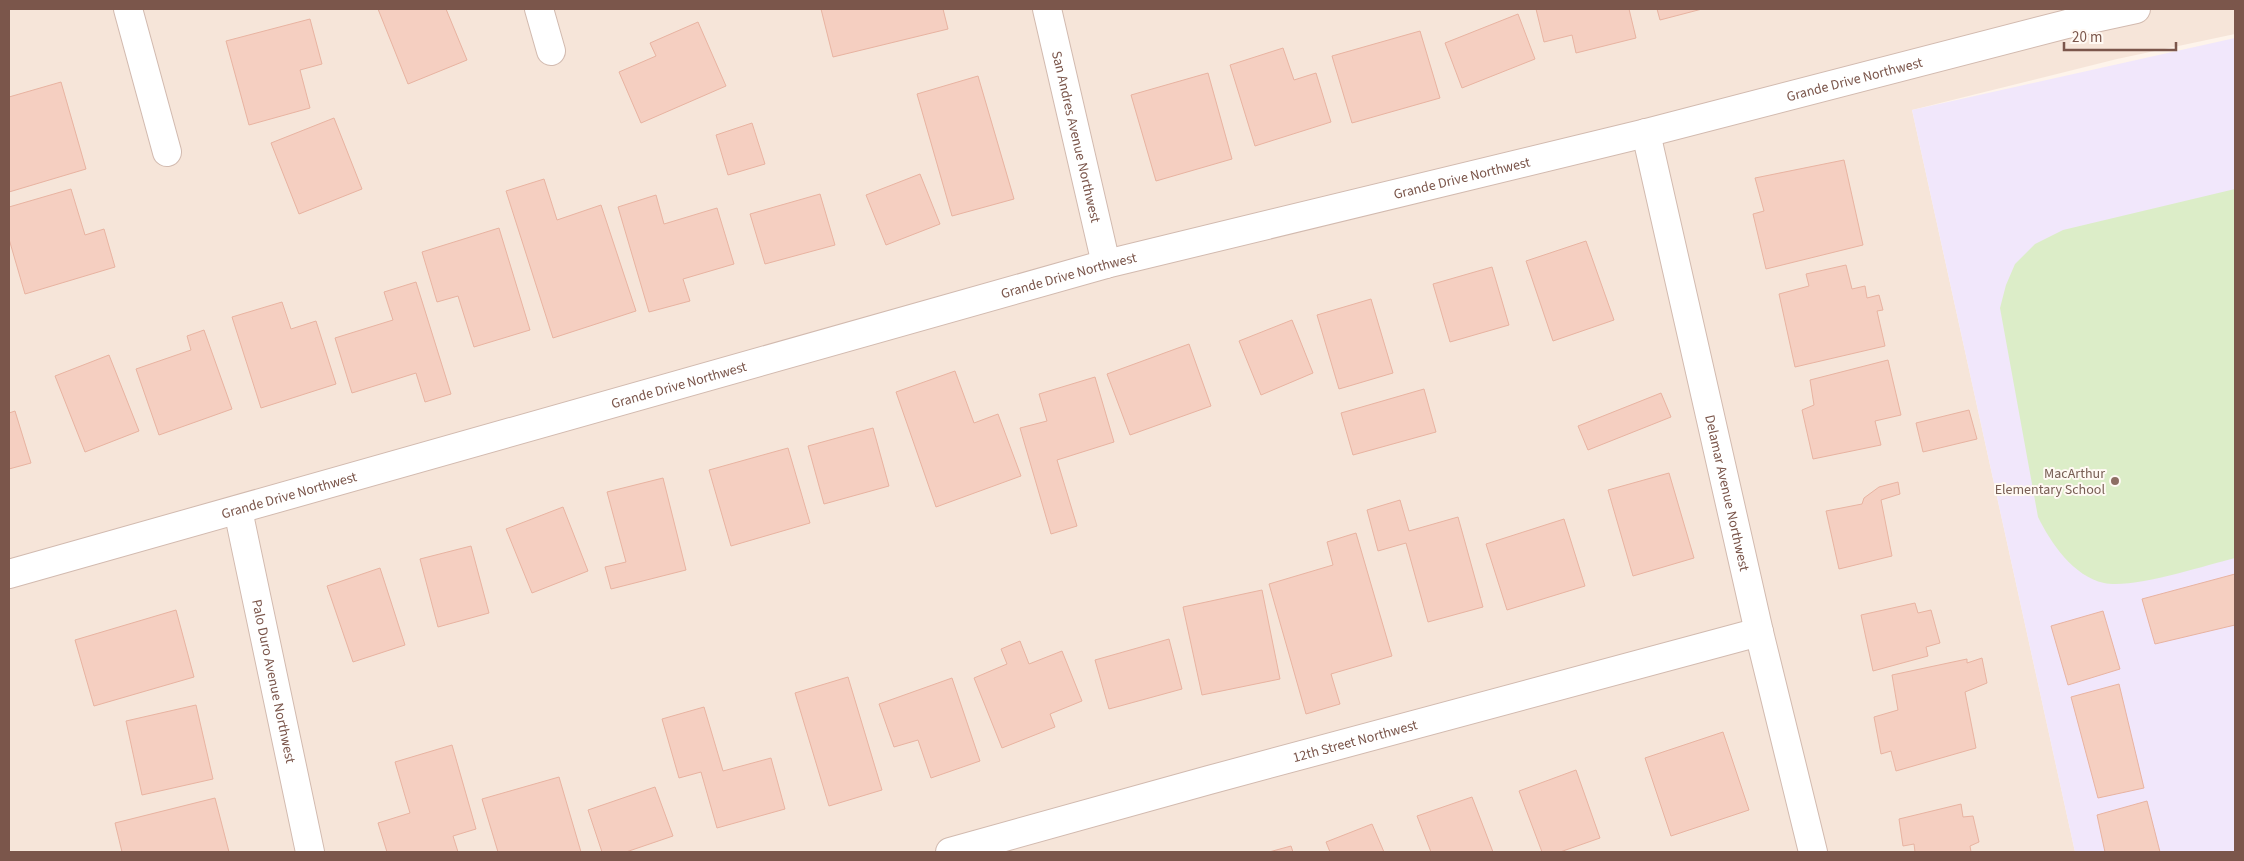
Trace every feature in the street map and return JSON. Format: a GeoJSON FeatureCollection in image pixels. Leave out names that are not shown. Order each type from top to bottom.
{"type":"FeatureCollection","features":[{"type":"Feature","properties":{"kind":"street"},"geometry":{"type":"LineString","coordinates":[[128,9],[168,152]]}},
{"type":"Feature","properties":{"kind":"street"},"geometry":{"type":"LineString","coordinates":[[539,9],[551,51]]}},
{"type":"Feature","properties":{"kind":"street","name":"San Andres Avenue Northwest"},"geometry":{"type":"LineString","coordinates":[[1047,9],[1106,264]]}},
{"type":"Feature","properties":{"kind":"street","name":"Grande Drive Northwest"},"geometry":{"type":"LineString","coordinates":[[9,574],[579,411],[1106,264],[1646,133],[2066,17],[2136,9]]}},
{"type":"Feature","properties":{"kind":"street","name":"Delamar Avenue Northwest"},"geometry":{"type":"LineString","coordinates":[[1646,133],[1759,632],[1775,688],[1813,852]]}},
{"type":"Feature","properties":{"kind":"street","name":"Palo Duro Avenue Northwest"},"geometry":{"type":"LineString","coordinates":[[238,510],[310,852]]}},
{"type":"Feature","properties":{"kind":"street","name":"12th Street Northwest"},"geometry":{"type":"LineString","coordinates":[[950,852],[1209,780],[1759,632]]}},
{"type":"Feature","properties":{"kind":"shaded area"},"geometry":{"type":"Polygon","coordinates":[[[9,9],[2235,9],[2235,34],[2117,59],[1912,110],[2075,852],[9,852],[9,9]]]}},
{"type":"Feature","properties":{"kind":"shaded area","name":"MacArthur Elementary School"},"geometry":{"type":"Polygon","coordinates":[[[2235,38],[2235,852],[2075,852],[1912,110],[2235,38]]]}},
{"type":"Feature","properties":{"kind":"green space"},"geometry":{"type":"Polygon","coordinates":[[[2235,189],[2235,558],[2150,580],[2117,584],[2104,583],[2082,573],[2064,557],[2049,537],[2038,517],[2000,308],[2006,285],[2015,264],[2035,244],[2063,230],[2235,189]]]}},
{"type":"Feature","properties":{"kind":"building"},"geometry":{"type":"Polygon","coordinates":[[[378,9],[446,9],[467,60],[408,84],[378,9]]]}},
{"type":"Feature","properties":{"kind":"building"},"geometry":{"type":"Polygon","coordinates":[[[821,9],[943,9],[948,29],[833,57],[821,9]]]}},
{"type":"Feature","properties":{"kind":"building"},"geometry":{"type":"Polygon","coordinates":[[[1536,9],[1629,9],[1636,38],[1576,53],[1572,35],[1544,42],[1536,9]]]}},
{"type":"Feature","properties":{"kind":"building"},"geometry":{"type":"Polygon","coordinates":[[[1657,9],[1702,9],[1660,20],[1657,9]]]}},
{"type":"Feature","properties":{"kind":"building"},"geometry":{"type":"Polygon","coordinates":[[[1518,14],[1535,59],[1462,88],[1445,43],[1518,14]]]}},
{"type":"Feature","properties":{"kind":"building"},"geometry":{"type":"Polygon","coordinates":[[[310,19],[322,64],[300,70],[310,108],[249,125],[226,41],[310,19]]]}},
{"type":"Feature","properties":{"kind":"building"},"geometry":{"type":"Polygon","coordinates":[[[698,22],[726,86],[641,123],[619,72],[656,56],[650,43],[698,22]]]}},
{"type":"Feature","properties":{"kind":"building"},"geometry":{"type":"Polygon","coordinates":[[[1420,31],[1440,98],[1352,123],[1332,56],[1420,31]]]}},
{"type":"Feature","properties":{"kind":"building"},"geometry":{"type":"Polygon","coordinates":[[[1283,48],[1294,80],[1316,73],[1331,122],[1255,146],[1230,65],[1283,48]]]}},
{"type":"Feature","properties":{"kind":"building"},"geometry":{"type":"Polygon","coordinates":[[[1208,73],[1232,159],[1156,181],[1131,95],[1208,73]]]}},
{"type":"Feature","properties":{"kind":"building"},"geometry":{"type":"Polygon","coordinates":[[[978,76],[1014,199],[952,216],[917,94],[978,76]]]}},
{"type":"Feature","properties":{"kind":"building"},"geometry":{"type":"Polygon","coordinates":[[[61,82],[86,169],[9,192],[9,97],[61,82]]]}},
{"type":"Feature","properties":{"kind":"building"},"geometry":{"type":"Polygon","coordinates":[[[334,118],[362,189],[299,214],[271,143],[334,118]]]}},
{"type":"Feature","properties":{"kind":"building"},"geometry":{"type":"Polygon","coordinates":[[[752,123],[765,164],[728,175],[716,135],[752,123]]]}},
{"type":"Feature","properties":{"kind":"building"},"geometry":{"type":"Polygon","coordinates":[[[1844,160],[1863,245],[1766,269],[1753,214],[1764,211],[1755,178],[1844,160]]]}},
{"type":"Feature","properties":{"kind":"building"},"geometry":{"type":"Polygon","coordinates":[[[920,174],[940,224],[886,245],[866,195],[920,174]]]}},
{"type":"Feature","properties":{"kind":"building"},"geometry":{"type":"Polygon","coordinates":[[[544,179],[557,220],[601,205],[636,311],[553,338],[506,191],[544,179]]]}},
{"type":"Feature","properties":{"kind":"building"},"geometry":{"type":"Polygon","coordinates":[[[71,189],[85,235],[104,229],[115,267],[25,294],[9,239],[9,207],[71,189]]]}},
{"type":"Feature","properties":{"kind":"building"},"geometry":{"type":"Polygon","coordinates":[[[820,194],[835,245],[765,264],[750,214],[820,194]]]}},
{"type":"Feature","properties":{"kind":"building"},"geometry":{"type":"Polygon","coordinates":[[[656,195],[664,224],[717,208],[734,264],[683,279],[690,301],[649,312],[618,207],[656,195]]]}},
{"type":"Feature","properties":{"kind":"building"},"geometry":{"type":"Polygon","coordinates":[[[499,228],[530,330],[474,347],[458,296],[437,302],[422,252],[499,228]]]}},
{"type":"Feature","properties":{"kind":"building"},"geometry":{"type":"Polygon","coordinates":[[[1586,241],[1614,320],[1553,341],[1526,261],[1586,241]]]}},
{"type":"Feature","properties":{"kind":"building"},"geometry":{"type":"Polygon","coordinates":[[[1846,265],[1852,289],[1865,286],[1867,298],[1879,295],[1883,310],[1877,311],[1885,346],[1795,367],[1779,294],[1809,286],[1806,274],[1846,265]]]}},
{"type":"Feature","properties":{"kind":"building"},"geometry":{"type":"Polygon","coordinates":[[[1492,267],[1509,325],[1450,342],[1433,284],[1492,267]]]}},
{"type":"Feature","properties":{"kind":"building"},"geometry":{"type":"Polygon","coordinates":[[[416,282],[451,394],[425,402],[416,373],[352,393],[335,338],[393,320],[384,292],[416,282]]]}},
{"type":"Feature","properties":{"kind":"building"},"geometry":{"type":"Polygon","coordinates":[[[1371,299],[1393,373],[1339,389],[1317,315],[1371,299]]]}},
{"type":"Feature","properties":{"kind":"building"},"geometry":{"type":"Polygon","coordinates":[[[282,302],[291,329],[316,321],[336,384],[261,408],[232,317],[282,302]]]}},
{"type":"Feature","properties":{"kind":"building"},"geometry":{"type":"Polygon","coordinates":[[[1292,320],[1313,373],[1261,395],[1239,341],[1292,320]]]}},
{"type":"Feature","properties":{"kind":"building"},"geometry":{"type":"Polygon","coordinates":[[[204,330],[232,409],[159,435],[136,369],[191,350],[187,336],[204,330]]]}},
{"type":"Feature","properties":{"kind":"building"},"geometry":{"type":"Polygon","coordinates":[[[1189,344],[1211,406],[1130,435],[1107,374],[1189,344]]]}},
{"type":"Feature","properties":{"kind":"building"},"geometry":{"type":"Polygon","coordinates":[[[109,355],[139,431],[85,452],[55,376],[109,355]]]}},
{"type":"Feature","properties":{"kind":"building"},"geometry":{"type":"Polygon","coordinates":[[[1888,360],[1901,415],[1875,421],[1881,445],[1813,459],[1802,410],[1814,405],[1810,380],[1888,360]]]}},
{"type":"Feature","properties":{"kind":"building"},"geometry":{"type":"Polygon","coordinates":[[[955,371],[974,423],[998,414],[1021,476],[936,507],[896,392],[955,371]]]}},
{"type":"Feature","properties":{"kind":"building"},"geometry":{"type":"Polygon","coordinates":[[[1095,377],[1114,442],[1057,460],[1077,526],[1051,534],[1020,428],[1047,421],[1039,394],[1095,377]]]}},
{"type":"Feature","properties":{"kind":"building"},"geometry":{"type":"Polygon","coordinates":[[[1424,389],[1436,432],[1353,455],[1341,413],[1424,389]]]}},
{"type":"Feature","properties":{"kind":"building"},"geometry":{"type":"Polygon","coordinates":[[[1661,393],[1671,417],[1588,450],[1578,426],[1661,393]]]}},
{"type":"Feature","properties":{"kind":"building"},"geometry":{"type":"Polygon","coordinates":[[[1969,410],[1977,439],[1923,452],[1916,423],[1969,410]]]}},
{"type":"Feature","properties":{"kind":"building"},"geometry":{"type":"Polygon","coordinates":[[[15,411],[31,463],[9,469],[9,413],[15,411]]]}},
{"type":"Feature","properties":{"kind":"building"},"geometry":{"type":"Polygon","coordinates":[[[873,428],[889,486],[824,504],[808,446],[873,428]]]}},
{"type":"Feature","properties":{"kind":"building"},"geometry":{"type":"Polygon","coordinates":[[[788,448],[810,523],[731,546],[709,470],[788,448]]]}},
{"type":"Feature","properties":{"kind":"building"},"geometry":{"type":"Polygon","coordinates":[[[1669,473],[1694,558],[1633,576],[1608,490],[1669,473]]]}},
{"type":"Feature","properties":{"kind":"building"},"geometry":{"type":"Polygon","coordinates":[[[663,478],[686,570],[611,589],[605,567],[626,562],[607,492],[663,478]]]}},
{"type":"Feature","properties":{"kind":"building"},"geometry":{"type":"Polygon","coordinates":[[[1898,482],[1900,494],[1881,500],[1892,556],[1839,569],[1826,511],[1862,504],[1864,498],[1879,487],[1898,482]]]}},
{"type":"Feature","properties":{"kind":"building"},"geometry":{"type":"Polygon","coordinates":[[[1400,500],[1409,531],[1458,517],[1483,607],[1428,622],[1406,543],[1378,551],[1367,510],[1400,500]]]}},
{"type":"Feature","properties":{"kind":"building"},"geometry":{"type":"Polygon","coordinates":[[[563,507],[588,571],[532,593],[506,529],[563,507]]]}},
{"type":"Feature","properties":{"kind":"building"},"geometry":{"type":"Polygon","coordinates":[[[1564,519],[1585,586],[1507,610],[1486,544],[1564,519]]]}},
{"type":"Feature","properties":{"kind":"building"},"geometry":{"type":"Polygon","coordinates":[[[1356,533],[1392,656],[1331,674],[1340,704],[1306,714],[1269,584],[1333,565],[1327,542],[1356,533]]]}},
{"type":"Feature","properties":{"kind":"building"},"geometry":{"type":"Polygon","coordinates":[[[471,546],[489,613],[438,627],[420,559],[471,546]]]}},
{"type":"Feature","properties":{"kind":"building"},"geometry":{"type":"Polygon","coordinates":[[[380,568],[405,645],[353,662],[327,586],[380,568]]]}},
{"type":"Feature","properties":{"kind":"building"},"geometry":{"type":"Polygon","coordinates":[[[2235,574],[2235,625],[2155,644],[2142,599],[2235,574]]]}},
{"type":"Feature","properties":{"kind":"building"},"geometry":{"type":"Polygon","coordinates":[[[1262,590],[1280,679],[1202,695],[1183,607],[1262,590]]]}},
{"type":"Feature","properties":{"kind":"building"},"geometry":{"type":"Polygon","coordinates":[[[1915,603],[1918,613],[1931,610],[1940,643],[1926,647],[1928,656],[1873,671],[1861,615],[1915,603]]]}},
{"type":"Feature","properties":{"kind":"building"},"geometry":{"type":"Polygon","coordinates":[[[176,610],[194,677],[94,706],[75,640],[176,610]]]}},
{"type":"Feature","properties":{"kind":"building"},"geometry":{"type":"Polygon","coordinates":[[[2103,611],[2120,669],[2068,685],[2051,626],[2103,611]]]}},
{"type":"Feature","properties":{"kind":"building"},"geometry":{"type":"Polygon","coordinates":[[[1169,639],[1182,689],[1109,709],[1095,660],[1169,639]]]}},
{"type":"Feature","properties":{"kind":"building"},"geometry":{"type":"Polygon","coordinates":[[[1020,641],[1029,664],[1062,651],[1082,701],[1050,714],[1055,727],[1002,748],[974,678],[1007,664],[1001,649],[1020,641]]]}},
{"type":"Feature","properties":{"kind":"building"},"geometry":{"type":"Polygon","coordinates":[[[1982,658],[1987,683],[1965,692],[1976,748],[1896,771],[1891,751],[1881,754],[1874,717],[1898,710],[1892,675],[1967,659],[1967,663],[1982,658]]]}},
{"type":"Feature","properties":{"kind":"building"},"geometry":{"type":"Polygon","coordinates":[[[848,677],[882,790],[829,806],[795,693],[848,677]]]}},
{"type":"Feature","properties":{"kind":"building"},"geometry":{"type":"Polygon","coordinates":[[[952,678],[980,761],[931,778],[918,740],[894,747],[879,704],[952,678]]]}},
{"type":"Feature","properties":{"kind":"building"},"geometry":{"type":"Polygon","coordinates":[[[2119,684],[2144,788],[2098,798],[2071,697],[2119,684]]]}},
{"type":"Feature","properties":{"kind":"building"},"geometry":{"type":"Polygon","coordinates":[[[196,705],[213,779],[142,795],[126,721],[196,705]]]}},
{"type":"Feature","properties":{"kind":"building"},"geometry":{"type":"Polygon","coordinates":[[[704,707],[723,771],[771,758],[785,809],[717,828],[701,772],[679,778],[662,719],[704,707]]]}},
{"type":"Feature","properties":{"kind":"building"},"geometry":{"type":"Polygon","coordinates":[[[1723,732],[1749,810],[1671,836],[1645,758],[1723,732]]]}},
{"type":"Feature","properties":{"kind":"building"},"geometry":{"type":"Polygon","coordinates":[[[452,745],[476,829],[453,836],[458,852],[387,852],[378,823],[410,813],[395,762],[452,745]]]}},
{"type":"Feature","properties":{"kind":"building"},"geometry":{"type":"Polygon","coordinates":[[[1576,770],[1600,838],[1560,852],[1542,852],[1519,791],[1576,770]]]}},
{"type":"Feature","properties":{"kind":"building"},"geometry":{"type":"Polygon","coordinates":[[[559,777],[581,852],[498,852],[482,799],[559,777]]]}},
{"type":"Feature","properties":{"kind":"building"},"geometry":{"type":"Polygon","coordinates":[[[655,787],[673,836],[626,852],[602,852],[588,810],[655,787]]]}},
{"type":"Feature","properties":{"kind":"building"},"geometry":{"type":"Polygon","coordinates":[[[1472,797],[1493,852],[1431,852],[1417,816],[1472,797]]]}},
{"type":"Feature","properties":{"kind":"building"},"geometry":{"type":"Polygon","coordinates":[[[215,798],[229,852],[122,852],[115,823],[215,798]]]}},
{"type":"Feature","properties":{"kind":"building"},"geometry":{"type":"Polygon","coordinates":[[[2147,801],[2160,852],[2105,852],[2097,815],[2147,801]]]}},
{"type":"Feature","properties":{"kind":"building"},"geometry":{"type":"Polygon","coordinates":[[[1961,804],[1963,817],[1973,816],[1979,842],[1970,846],[1971,852],[1915,852],[1914,844],[1903,846],[1899,819],[1961,804]]]}},
{"type":"Feature","properties":{"kind":"building"},"geometry":{"type":"Polygon","coordinates":[[[1372,824],[1384,852],[1330,852],[1326,842],[1372,824]]]}},
{"type":"Feature","properties":{"kind":"building"},"geometry":{"type":"Polygon","coordinates":[[[1291,846],[1293,852],[1269,852],[1291,846]]]}},
{"type":"Feature","properties":{"kind":"place","name":"MacArthur Elementary School"},"geometry":{"type":"Point","coordinates":[2115,481]}}]}
